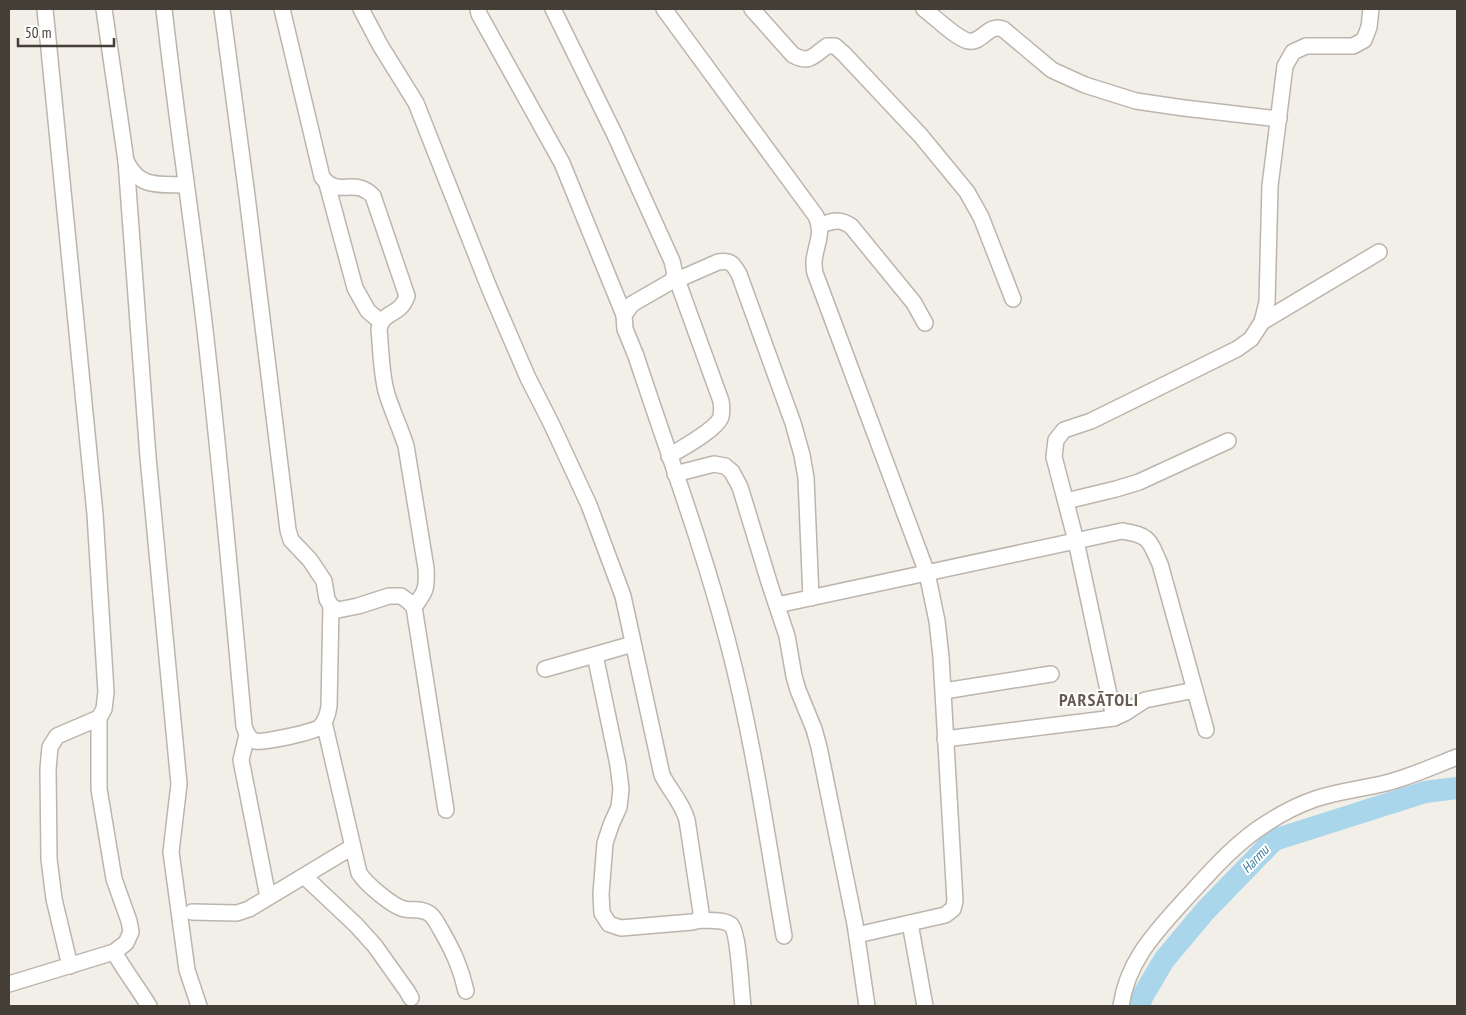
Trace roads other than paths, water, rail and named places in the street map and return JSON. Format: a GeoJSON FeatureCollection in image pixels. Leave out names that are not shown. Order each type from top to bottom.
{"type":"FeatureCollection","features":[{"type":"Feature","properties":{"kind":"street"},"geometry":{"type":"LineString","coordinates":[[9,984],[114,952],[126,943],[130,932],[129,920],[114,879],[99,790],[99,718],[104,709],[106,692],[95,514],[45,9]]}},
{"type":"Feature","properties":{"kind":"street"},"geometry":{"type":"LineString","coordinates":[[104,9],[126,161],[148,457],[179,784],[171,852],[187,970],[199,1006]]}},
{"type":"Feature","properties":{"kind":"street"},"geometry":{"type":"LineString","coordinates":[[164,9],[204,325],[244,726],[247,736],[241,760],[268,897]]}},
{"type":"Feature","properties":{"kind":"street"},"geometry":{"type":"LineString","coordinates":[[222,9],[288,530],[291,540],[310,560],[324,581],[326,599],[331,606],[338,610],[389,596],[401,596],[414,607],[446,810]]}},
{"type":"Feature","properties":{"kind":"street"},"geometry":{"type":"LineString","coordinates":[[282,9],[322,177],[327,184],[355,288],[361,302],[381,322]]}},
{"type":"Feature","properties":{"kind":"street"},"geometry":{"type":"LineString","coordinates":[[361,9],[380,45],[416,103],[490,290],[528,378],[589,505],[623,596],[662,775],[684,809],[688,820],[701,912],[700,920]]}},
{"type":"Feature","properties":{"kind":"street"},"geometry":{"type":"LineString","coordinates":[[478,9],[479,14],[562,163],[624,314],[625,329],[636,356],[711,582],[728,641],[752,748],[784,936]]}},
{"type":"Feature","properties":{"kind":"street"},"geometry":{"type":"LineString","coordinates":[[553,9],[614,133],[672,262],[721,401],[720,419],[715,427],[669,456]]}},
{"type":"Feature","properties":{"kind":"street"},"geometry":{"type":"LineString","coordinates":[[664,9],[816,216],[820,225],[820,236],[814,261],[814,273],[928,573],[940,638],[955,901],[953,909],[945,915],[857,935]]}},
{"type":"Feature","properties":{"kind":"street"},"geometry":{"type":"LineString","coordinates":[[752,9],[792,56],[801,60],[809,59],[827,46],[835,46],[921,136],[967,192],[977,209],[1013,298]]}},
{"type":"Feature","properties":{"kind":"street"},"geometry":{"type":"LineString","coordinates":[[924,9],[962,39],[970,42],[978,40],[992,29],[998,27],[1003,29],[1052,70],[1066,78],[1136,101],[1278,119]]}},
{"type":"Feature","properties":{"kind":"street"},"geometry":{"type":"LineString","coordinates":[[1114,718],[1076,541],[1054,457],[1056,440],[1064,430],[1091,421],[1237,349],[1251,339],[1262,322],[1267,302],[1270,186],[1285,66],[1293,52],[1306,46],[1353,46],[1364,40],[1369,27],[1371,9]]}},
{"type":"Feature","properties":{"kind":"street"},"geometry":{"type":"LineString","coordinates":[[126,161],[131,171],[142,181],[153,184],[186,185]]}},
{"type":"Feature","properties":{"kind":"street"},"geometry":{"type":"LineString","coordinates":[[327,184],[337,188],[355,186],[366,189],[372,196],[407,296],[399,310],[386,316],[381,322],[379,329],[383,376],[387,394],[406,446],[426,568],[427,584],[424,593],[414,607]]}},
{"type":"Feature","properties":{"kind":"street"},"geometry":{"type":"LineString","coordinates":[[820,225],[836,220],[852,226],[914,303],[925,323]]}},
{"type":"Feature","properties":{"kind":"street"},"geometry":{"type":"LineString","coordinates":[[1262,322],[1379,252]]}},
{"type":"Feature","properties":{"kind":"street"},"geometry":{"type":"LineString","coordinates":[[624,314],[632,304],[676,277],[718,262],[726,261],[733,264],[739,274],[793,423],[802,455],[806,478],[810,598]]}},
{"type":"Feature","properties":{"kind":"street"},"geometry":{"type":"LineString","coordinates":[[1066,501],[1139,482],[1228,441]]}},
{"type":"Feature","properties":{"kind":"street"},"geometry":{"type":"LineString","coordinates":[[675,474],[714,464],[725,466],[732,472],[740,487],[787,636],[798,690],[814,729],[819,747],[857,935],[867,1006]]}},
{"type":"Feature","properties":{"kind":"street"},"geometry":{"type":"LineString","coordinates":[[777,605],[1122,531],[1136,533],[1149,540],[1160,564],[1206,730]]}},
{"type":"Feature","properties":{"kind":"street"},"geometry":{"type":"LineString","coordinates":[[247,736],[254,741],[267,741],[318,729],[324,722],[329,706],[331,606]]}},
{"type":"Feature","properties":{"kind":"street"},"geometry":{"type":"LineString","coordinates":[[545,669],[633,644]]}},
{"type":"Feature","properties":{"kind":"street"},"geometry":{"type":"LineString","coordinates":[[595,655],[618,765],[621,789],[619,807],[605,844],[601,894],[602,913],[609,924],[621,928],[700,920],[730,924],[737,944],[743,1006]]}},
{"type":"Feature","properties":{"kind":"street"},"geometry":{"type":"LineString","coordinates":[[944,691],[1051,674]]}},
{"type":"Feature","properties":{"kind":"street"},"geometry":{"type":"LineString","coordinates":[[945,739],[1114,718],[1145,700],[1195,690]]}},
{"type":"Feature","properties":{"kind":"street"},"geometry":{"type":"LineString","coordinates":[[70,966],[54,899],[49,859],[48,769],[50,747],[57,736],[99,718]]}},
{"type":"Feature","properties":{"kind":"street"},"geometry":{"type":"LineString","coordinates":[[324,722],[359,873],[365,882],[395,904],[405,909],[423,910],[430,914],[450,945],[460,966],[466,991]]}},
{"type":"Feature","properties":{"kind":"street"},"geometry":{"type":"LineString","coordinates":[[1121,1006],[1122,993],[1128,975],[1137,957],[1156,931],[1232,849],[1266,823],[1314,799],[1387,783],[1457,757]]}},
{"type":"Feature","properties":{"kind":"street"},"geometry":{"type":"LineString","coordinates":[[192,912],[237,913],[249,909],[352,847]]}},
{"type":"Feature","properties":{"kind":"street"},"geometry":{"type":"LineString","coordinates":[[304,876],[356,925],[375,946],[411,998]]}},
{"type":"Feature","properties":{"kind":"street"},"geometry":{"type":"LineString","coordinates":[[910,923],[926,1006]]}},
{"type":"Feature","properties":{"kind":"street"},"geometry":{"type":"LineString","coordinates":[[114,952],[149,1006]]}},
{"type":"Feature","properties":{"kind":"waterway","name":"Harmu"},"geometry":{"type":"LineString","coordinates":[[1140,1006],[1141,999],[1164,960],[1205,911],[1274,840],[1425,792],[1457,788]]}},
{"type":"Feature","properties":{"kind":"district","name":"PARSĀTOLI"},"geometry":{"type":"Point","coordinates":[1099,699]}}]}
